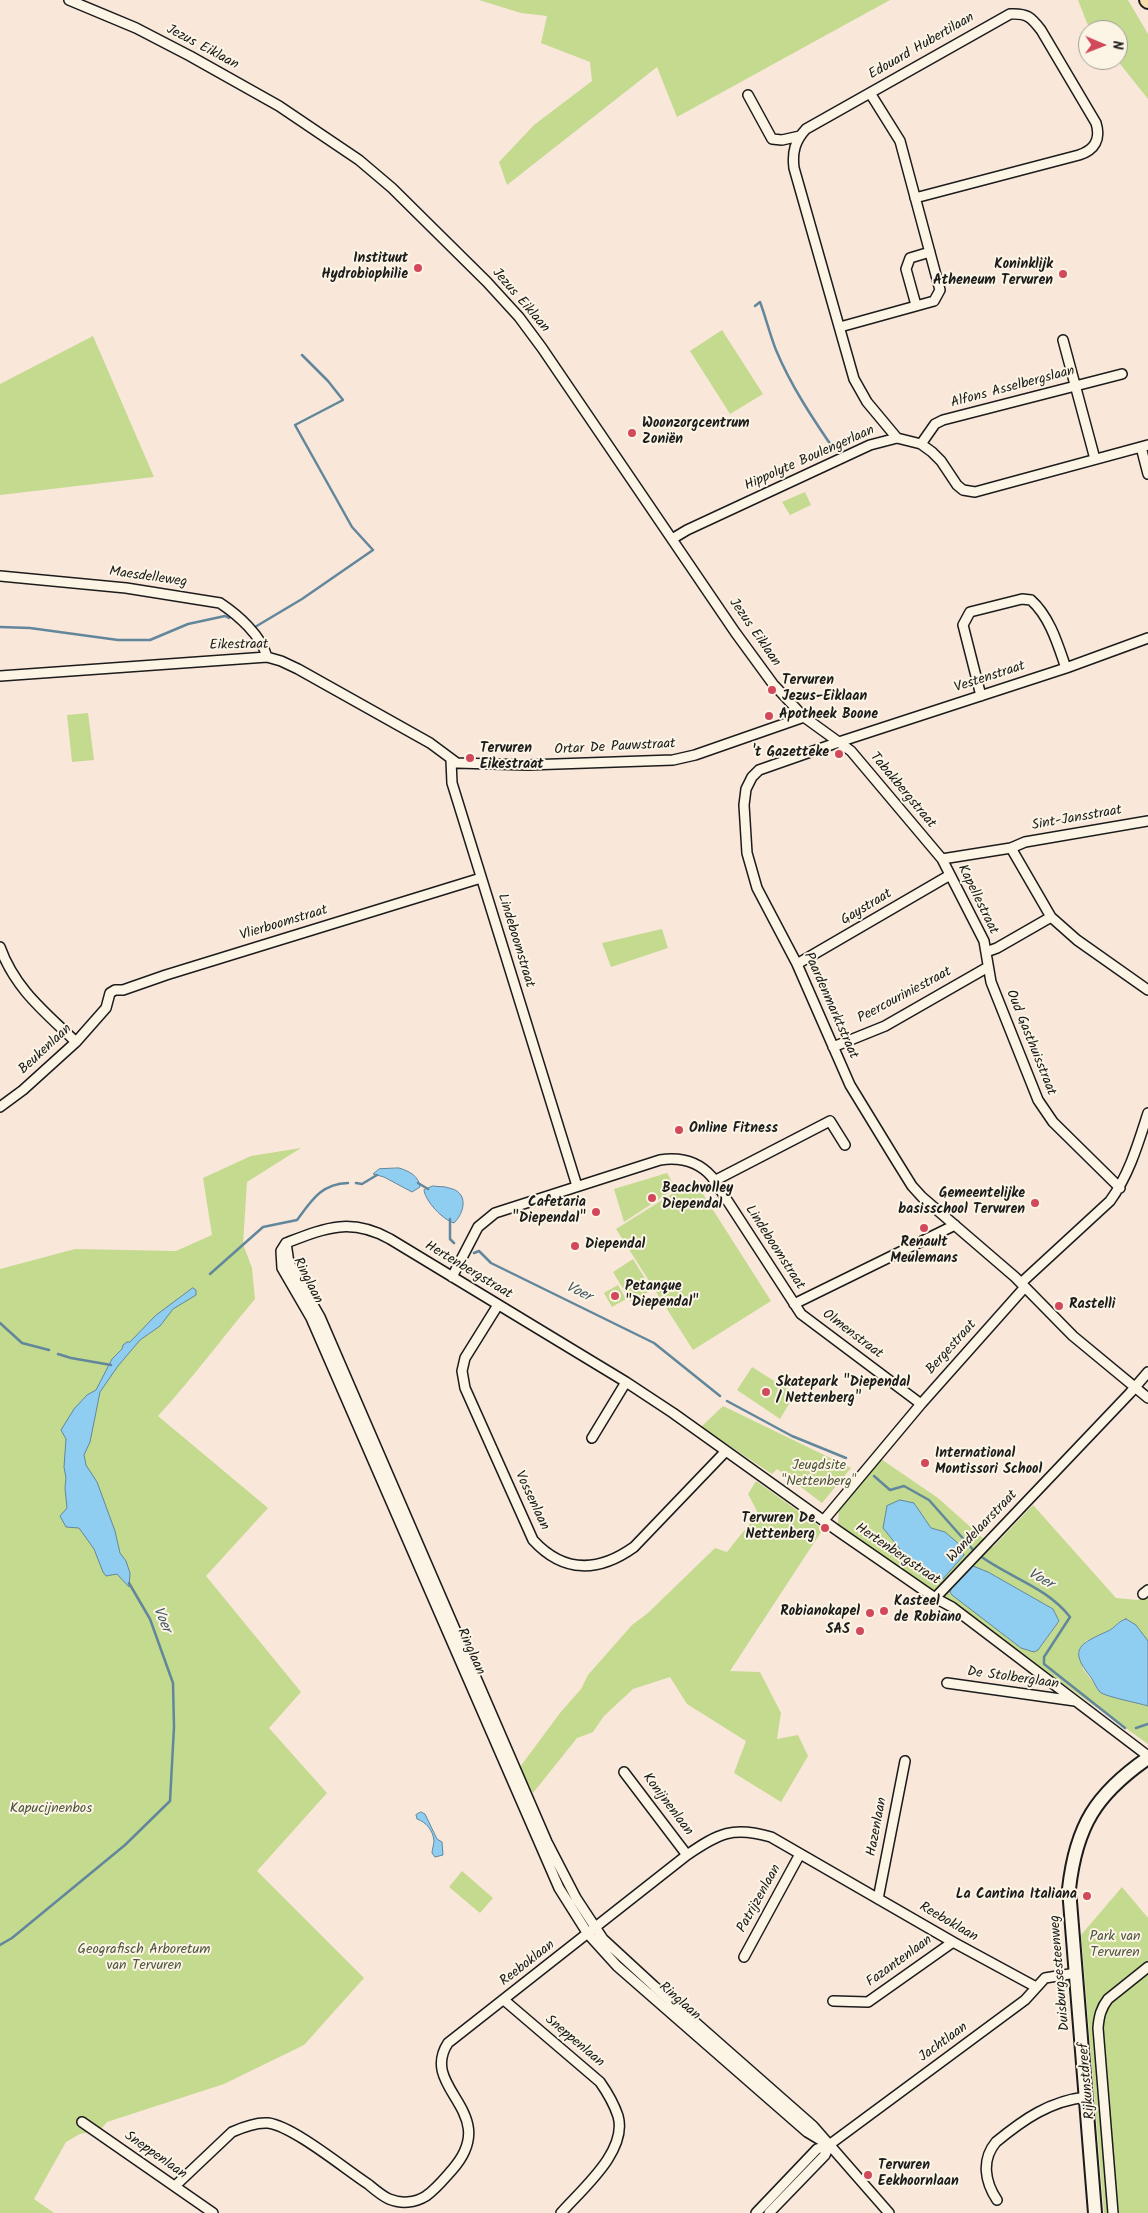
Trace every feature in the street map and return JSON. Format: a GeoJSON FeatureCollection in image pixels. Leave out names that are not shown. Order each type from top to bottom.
{"type":"FeatureCollection","features":[{"type":"Feature","properties":{"kind":"street","name":"Jezus Eiklaan"},"geometry":{"type":"LineString","coordinates":[[69,0],[141,31],[279,106],[359,160],[380,177],[433,228],[519,317],[773,684],[804,717],[839,742]]}},
{"type":"Feature","properties":{"kind":"street","name":"Edouard Hubertilaan"},"geometry":{"type":"LineString","coordinates":[[748,96],[772,139],[782,140],[800,136],[806,129],[1010,14],[1023,13],[1033,20],[1041,30],[1096,123],[1098,129],[1097,142],[1086,152],[915,198]]}},
{"type":"Feature","properties":{"kind":"street"},"geometry":{"type":"LineString","coordinates":[[840,327],[934,300],[940,290],[900,141],[870,93]]}},
{"type":"Feature","properties":{"kind":"street"},"geometry":{"type":"LineString","coordinates":[[800,136],[794,151],[794,168],[854,379],[876,414],[897,438]]}},
{"type":"Feature","properties":{"kind":"street"},"geometry":{"type":"LineString","coordinates":[[916,305],[906,269],[907,263],[910,258],[930,252]]}},
{"type":"Feature","properties":{"kind":"street"},"geometry":{"type":"LineString","coordinates":[[1063,340],[1096,459]]}},
{"type":"Feature","properties":{"kind":"street","name":"Alfons Asselbergslaan"},"geometry":{"type":"LineString","coordinates":[[921,444],[935,424],[943,420],[1122,374]]}},
{"type":"Feature","properties":{"kind":"street","name":"Hippolyte Boulengerlaan"},"geometry":{"type":"LineString","coordinates":[[672,539],[687,530],[870,445],[897,438],[921,444],[941,461],[957,485],[968,492],[975,492],[1144,446]]}},
{"type":"Feature","properties":{"kind":"street"},"geometry":{"type":"LineString","coordinates":[[1144,446],[1148,474]]}},
{"type":"Feature","properties":{"kind":"street","name":"Maesdelleweg"},"geometry":{"type":"LineString","coordinates":[[0,576],[126,588],[220,603],[233,612],[260,642],[267,657]]}},
{"type":"Feature","properties":{"kind":"street"},"geometry":{"type":"LineString","coordinates":[[981,696],[963,625],[970,612],[1022,599],[1031,600],[1041,610],[1066,668]]}},
{"type":"Feature","properties":{"kind":"street","name":"Vestenstraat"},"geometry":{"type":"LineString","coordinates":[[839,742],[1066,668],[1148,638]]}},
{"type":"Feature","properties":{"kind":"street","name":"Eikestraat"},"geometry":{"type":"LineString","coordinates":[[0,676],[267,657],[281,660],[358,702],[438,748],[451,760]]}},
{"type":"Feature","properties":{"kind":"street","name":"Ortar De Pauwstraat"},"geometry":{"type":"LineString","coordinates":[[451,760],[462,763],[528,765],[673,760],[695,755],[804,717]]}},
{"type":"Feature","properties":{"kind":"street","name":"Tabakbergstraat"},"geometry":{"type":"LineString","coordinates":[[839,742],[851,751],[942,860]]}},
{"type":"Feature","properties":{"kind":"street","name":"Paardenmarktstraat"},"geometry":{"type":"LineString","coordinates":[[839,742],[759,770],[752,777],[746,789],[744,805],[747,853],[757,888],[798,964],[850,1085],[912,1186],[1023,1285],[1073,1336],[1148,1398]]}},
{"type":"Feature","properties":{"kind":"street","name":"Lindeboomstraat"},"geometry":{"type":"LineString","coordinates":[[451,760],[452,783],[578,1186]]}},
{"type":"Feature","properties":{"kind":"street","name":"Sint-Jansstraat"},"geometry":{"type":"LineString","coordinates":[[1011,848],[1026,842],[1148,821]]}},
{"type":"Feature","properties":{"kind":"street"},"geometry":{"type":"LineString","coordinates":[[1011,848],[1051,917],[1077,940],[1148,990]]}},
{"type":"Feature","properties":{"kind":"street","name":"Kapellestraat"},"geometry":{"type":"LineString","coordinates":[[988,967],[984,941],[942,860],[1011,848]]}},
{"type":"Feature","properties":{"kind":"street","name":"Gaystraat"},"geometry":{"type":"LineString","coordinates":[[798,964],[950,875]]}},
{"type":"Feature","properties":{"kind":"street","name":"Vlierboomstraat"},"geometry":{"type":"LineString","coordinates":[[106,1008],[110,993],[115,990],[123,990],[481,878]]}},
{"type":"Feature","properties":{"kind":"street","name":"Kapellestraat"},"geometry":{"type":"LineString","coordinates":[[986,952],[997,948],[1051,917]]}},
{"type":"Feature","properties":{"kind":"street"},"geometry":{"type":"LineString","coordinates":[[0,947],[7,967],[32,1001],[76,1042]]}},
{"type":"Feature","properties":{"kind":"street","name":"Peercouriniestraat"},"geometry":{"type":"LineString","coordinates":[[833,1047],[885,1026],[988,967]]}},
{"type":"Feature","properties":{"kind":"street","name":"Oud Gasthuisstraat"},"geometry":{"type":"LineString","coordinates":[[988,967],[991,982],[1038,1100],[1052,1122],[1120,1188]]}},
{"type":"Feature","properties":{"kind":"street","name":"Beukenlaan"},"geometry":{"type":"LineString","coordinates":[[0,1106],[23,1090],[76,1042],[106,1008]]}},
{"type":"Feature","properties":{"kind":"street","name":"Bergestraat"},"geometry":{"type":"LineString","coordinates":[[824,1520],[1023,1285],[1110,1201],[1120,1188],[1128,1170],[1148,1113]]}},
{"type":"Feature","properties":{"kind":"street"},"geometry":{"type":"LineString","coordinates":[[714,1181],[830,1121],[845,1144]]}},
{"type":"Feature","properties":{"kind":"street","name":"Lindeboomstraat"},"geometry":{"type":"LineString","coordinates":[[452,1277],[468,1242],[478,1227],[488,1218],[508,1208],[670,1158],[681,1159],[700,1166],[714,1181],[794,1304],[956,1225]]}},
{"type":"Feature","properties":{"kind":"street","name":"Hertenbergstraat"},"geometry":{"type":"LineString","coordinates":[[286,1243],[324,1228],[341,1226],[362,1228],[381,1234],[626,1382],[935,1598],[952,1607],[1148,1757]]}},
{"type":"Feature","properties":{"kind":"street","name":"Ringlaan"},"geometry":{"type":"LineString","coordinates":[[286,1243],[290,1263],[320,1317],[559,1868],[591,1931],[813,2126],[889,2213]]}},
{"type":"Feature","properties":{"kind":"street","name":"Olmenstraat"},"geometry":{"type":"LineString","coordinates":[[794,1304],[801,1314],[921,1404]]}},
{"type":"Feature","properties":{"kind":"street","name":"Vossenlaan"},"geometry":{"type":"LineString","coordinates":[[498,1305],[465,1358],[462,1371],[465,1388],[533,1540],[550,1557],[568,1564],[580,1565],[608,1562],[622,1556],[634,1547],[726,1451]]}},
{"type":"Feature","properties":{"kind":"street","name":"Wandelaarstraat"},"geometry":{"type":"LineString","coordinates":[[935,1598],[1135,1389],[1148,1372]]}},
{"type":"Feature","properties":{"kind":"street"},"geometry":{"type":"LineString","coordinates":[[592,1438],[626,1382]]}},
{"type":"Feature","properties":{"kind":"street","name":"De Stolberglaan"},"geometry":{"type":"LineString","coordinates":[[947,1683],[1076,1701]]}},
{"type":"Feature","properties":{"kind":"street","name":"Duisburgsesteenweg"},"geometry":{"type":"LineString","coordinates":[[1095,2213],[1069,1889],[1072,1862],[1078,1839],[1087,1820],[1108,1791],[1148,1757]]}},
{"type":"Feature","properties":{"kind":"street","name":"Hazenlaan"},"geometry":{"type":"LineString","coordinates":[[878,1898],[905,1761]]}},
{"type":"Feature","properties":{"kind":"street","name":"Konijnenlaan"},"geometry":{"type":"LineString","coordinates":[[624,1772],[687,1855]]}},
{"type":"Feature","properties":{"kind":"street","name":"Reeboklaan"},"geometry":{"type":"LineString","coordinates":[[174,2186],[232,2132],[244,2127],[266,2123],[289,2130],[389,2199],[412,2202],[433,2191],[463,2157],[469,2141],[469,2124],[443,2074],[443,2050],[454,2037],[504,2000],[687,1855],[712,1838],[726,1833],[742,1831],[772,1836],[952,1942],[1036,1987]]}},
{"type":"Feature","properties":{"kind":"street","name":"Patrijzenlaan"},"geometry":{"type":"LineString","coordinates":[[744,1957],[800,1854]]}},
{"type":"Feature","properties":{"kind":"street","name":"Fazantenlaan"},"geometry":{"type":"LineString","coordinates":[[833,2001],[868,2002],[952,1942]]}},
{"type":"Feature","properties":{"kind":"street","name":"Rijkunstdreef"},"geometry":{"type":"LineString","coordinates":[[1113,2213],[1098,2028],[1099,2019],[1103,2005],[1108,1999],[1148,1967]]}},
{"type":"Feature","properties":{"kind":"street","name":"Jachtlaan"},"geometry":{"type":"LineString","coordinates":[[756,2213],[817,2148],[829,2145],[1025,2000],[1045,1978],[1076,1973]]}},
{"type":"Feature","properties":{"kind":"street","name":"Sneppenlaan"},"geometry":{"type":"LineString","coordinates":[[504,2000],[600,2082],[610,2098],[618,2117],[619,2133],[613,2153],[561,2213]]}},
{"type":"Feature","properties":{"kind":"street"},"geometry":{"type":"LineString","coordinates":[[997,2200],[990,2186],[986,2168],[986,2160],[991,2147],[1048,2106],[1060,2101],[1086,2097]]}},
{"type":"Feature","properties":{"kind":"street","name":"Sneppenlaan"},"geometry":{"type":"LineString","coordinates":[[82,2122],[213,2213]]}},
{"type":"Feature","properties":{"kind":"street","name":"Jachtlaan"},"geometry":{"type":"LineString","coordinates":[[769,2213],[825,2155],[829,2145]]}},
{"type":"Feature","properties":{"kind":"green space"},"geometry":{"type":"Polygon","coordinates":[[[479,0],[890,0],[677,117],[657,67],[507,185],[499,162],[534,125],[592,81],[590,62],[541,43],[547,16],[521,13],[479,0]]]}},
{"type":"Feature","properties":{"kind":"green space"},"geometry":{"type":"Polygon","coordinates":[[[1078,0],[1128,0],[1148,34],[1148,99],[1125,70],[1128,70],[1128,20],[1086,20],[1078,0]]]}},
{"type":"Feature","properties":{"kind":"green space"},"geometry":{"type":"Polygon","coordinates":[[[722,330],[763,394],[730,414],[690,351],[722,330]]]}},
{"type":"Feature","properties":{"kind":"green space"},"geometry":{"type":"Polygon","coordinates":[[[93,336],[154,477],[0,495],[0,384],[93,336]]]}},
{"type":"Feature","properties":{"kind":"green space"},"geometry":{"type":"Polygon","coordinates":[[[805,492],[811,505],[790,515],[782,502],[805,492]]]}},
{"type":"Feature","properties":{"kind":"green space"},"geometry":{"type":"Polygon","coordinates":[[[88,713],[94,760],[72,762],[67,715],[88,713]]]}},
{"type":"Feature","properties":{"kind":"green space"},"geometry":{"type":"Polygon","coordinates":[[[662,929],[668,948],[611,967],[602,943],[662,929]]]}},
{"type":"Feature","properties":{"kind":"green space","name":"Geografisch Arboretum van Tervuren"},"geometry":{"type":"Polygon","coordinates":[[[301,1148],[247,1182],[243,1244],[252,1268],[255,1299],[158,1416],[268,1508],[206,1576],[301,1692],[269,1728],[327,1793],[257,1871],[364,1978],[304,2045],[224,2084],[107,2122],[100,2130],[80,2134],[66,2142],[34,2199],[54,2213],[0,2213],[0,1269],[75,1249],[176,1251],[212,1235],[203,1178],[251,1156],[301,1148]]]}},
{"type":"Feature","properties":{"kind":"green space"},"geometry":{"type":"Polygon","coordinates":[[[667,1173],[676,1188],[624,1222],[614,1189],[667,1173]]]}},
{"type":"Feature","properties":{"kind":"green space"},"geometry":{"type":"Polygon","coordinates":[[[694,1180],[771,1301],[693,1350],[616,1229],[694,1180]]]}},
{"type":"Feature","properties":{"kind":"green space"},"geometry":{"type":"Polygon","coordinates":[[[633,1259],[652,1290],[631,1302],[613,1272],[633,1259]]]}},
{"type":"Feature","properties":{"kind":"green space","name":"Petanque \"Diependal\""},"geometry":{"type":"Polygon","coordinates":[[[618,1285],[626,1299],[612,1307],[604,1293],[618,1285]]]}},
{"type":"Feature","properties":{"kind":"green space","name":"Skatepark \"Diependal / Nettenberg\""},"geometry":{"type":"Polygon","coordinates":[[[752,1367],[795,1394],[780,1419],[737,1390],[752,1367]]]}},
{"type":"Feature","properties":{"kind":"green space","name":"Jeugdsite \"Nettenberg\""},"geometry":{"type":"Polygon","coordinates":[[[723,1406],[851,1468],[822,1503],[777,1469],[772,1474],[701,1427],[723,1406]]]}},
{"type":"Feature","properties":{"kind":"green space"},"geometry":{"type":"Polygon","coordinates":[[[881,1459],[938,1498],[993,1547],[1033,1505],[1116,1598],[1138,1600],[1148,1591],[1148,1641],[1136,1625],[1126,1619],[1119,1622],[1111,1630],[1086,1641],[1078,1652],[1083,1669],[1101,1692],[1148,1706],[1148,1744],[838,1524],[839,1507],[881,1459]],[[914,1503],[884,1528],[915,1569],[931,1580],[938,1581],[964,1555],[959,1544],[931,1528],[914,1503]],[[988,1572],[952,1586],[950,1592],[1021,1648],[1040,1648],[1059,1621],[1053,1609],[988,1572]]]}},
{"type":"Feature","properties":{"kind":"green space"},"geometry":{"type":"Polygon","coordinates":[[[756,1481],[823,1529],[730,1671],[760,1672],[781,1713],[777,1739],[798,1735],[808,1756],[781,1802],[734,1773],[746,1741],[687,1704],[670,1677],[633,1689],[604,1716],[593,1732],[577,1738],[533,1793],[520,1767],[560,1713],[581,1689],[588,1675],[632,1625],[648,1613],[715,1548],[727,1552],[758,1513],[748,1494],[756,1481]]]}},
{"type":"Feature","properties":{"kind":"green space"},"geometry":{"type":"Polygon","coordinates":[[[462,1871],[493,1898],[480,1913],[449,1887],[462,1871]]]}},
{"type":"Feature","properties":{"kind":"green space","name":"Park van Tervuren"},"geometry":{"type":"Polygon","coordinates":[[[1122,1887],[1148,1918],[1148,2213],[1104,2213],[1081,1935],[1122,1887]]]}},
{"type":"Feature","properties":{"kind":"water"},"geometry":{"type":"Polygon","coordinates":[[[399,1168],[413,1174],[418,1180],[420,1187],[412,1192],[384,1177],[373,1174],[379,1169],[399,1168]]]}},
{"type":"Feature","properties":{"kind":"water"},"geometry":{"type":"Polygon","coordinates":[[[433,1186],[445,1187],[455,1190],[460,1194],[463,1208],[454,1223],[440,1214],[425,1194],[424,1190],[433,1186]]]}},
{"type":"Feature","properties":{"kind":"water"},"geometry":{"type":"Polygon","coordinates":[[[193,1288],[196,1290],[196,1295],[173,1309],[160,1326],[140,1340],[118,1366],[100,1392],[90,1442],[84,1455],[86,1465],[97,1482],[115,1531],[120,1553],[126,1561],[130,1573],[129,1587],[117,1574],[106,1576],[94,1549],[79,1528],[66,1527],[60,1516],[67,1508],[64,1467],[66,1439],[61,1430],[74,1409],[87,1395],[96,1390],[112,1359],[122,1349],[123,1345],[130,1342],[155,1316],[193,1288]]]}},
{"type":"Feature","properties":{"kind":"water"},"geometry":{"type":"Polygon","coordinates":[[[900,1500],[914,1503],[931,1528],[945,1532],[959,1544],[964,1555],[942,1580],[931,1582],[921,1575],[883,1528],[887,1506],[900,1500]]]}},
{"type":"Feature","properties":{"kind":"water"},"geometry":{"type":"Polygon","coordinates":[[[973,1566],[988,1572],[1053,1609],[1059,1621],[1038,1650],[1034,1652],[1021,1648],[952,1595],[950,1592],[952,1587],[973,1566]]]}},
{"type":"Feature","properties":{"kind":"water"},"geometry":{"type":"Polygon","coordinates":[[[1126,1619],[1136,1625],[1148,1641],[1148,1706],[1115,1698],[1100,1692],[1079,1659],[1079,1653],[1085,1643],[1126,1619]]]}},
{"type":"Feature","properties":{"kind":"water"},"geometry":{"type":"Polygon","coordinates":[[[421,1812],[425,1814],[437,1839],[442,1842],[443,1855],[435,1857],[432,1853],[434,1841],[431,1830],[426,1824],[417,1819],[416,1815],[421,1812]]]}},
{"type":"Feature","properties":{"kind":"waterway"},"geometry":{"type":"LineString","coordinates":[[755,306],[760,302],[776,350],[788,376],[835,451]]}},
{"type":"Feature","properties":{"kind":"waterway"},"geometry":{"type":"LineString","coordinates":[[253,626],[255,627],[302,599],[373,550],[352,527],[295,425],[343,400],[328,381],[302,355]]}},
{"type":"Feature","properties":{"kind":"waterway"},"geometry":{"type":"LineString","coordinates":[[0,627],[30,628],[118,640],[150,640],[188,624],[225,616],[229,618]]}},
{"type":"Feature","properties":{"kind":"waterway","name":"Voer"},"geometry":{"type":"LineString","coordinates":[[356,1183],[362,1184],[377,1175]]}},
{"type":"Feature","properties":{"kind":"waterway","name":"Voer"},"geometry":{"type":"LineString","coordinates":[[210,1274],[263,1227],[297,1220],[318,1194],[331,1186],[348,1183]]}},
{"type":"Feature","properties":{"kind":"waterway","name":"Voer"},"geometry":{"type":"LineString","coordinates":[[418,1183],[428,1189]]}},
{"type":"Feature","properties":{"kind":"waterway","name":"Voer"},"geometry":{"type":"LineString","coordinates":[[450,1219],[450,1239],[454,1243]]}},
{"type":"Feature","properties":{"kind":"waterway","name":"Voer"},"geometry":{"type":"LineString","coordinates":[[474,1253],[479,1251],[491,1263],[654,1343],[720,1396]]}},
{"type":"Feature","properties":{"kind":"waterway"},"geometry":{"type":"LineString","coordinates":[[0,1323],[22,1343],[49,1350]]}},
{"type":"Feature","properties":{"kind":"waterway"},"geometry":{"type":"LineString","coordinates":[[58,1354],[111,1365]]}},
{"type":"Feature","properties":{"kind":"waterway","name":"Voer"},"geometry":{"type":"LineString","coordinates":[[727,1401],[792,1436],[846,1458]]}},
{"type":"Feature","properties":{"kind":"waterway","name":"Voer"},"geometry":{"type":"LineString","coordinates":[[874,1476],[890,1490],[904,1486],[929,1500],[975,1552]]}},
{"type":"Feature","properties":{"kind":"waterway","name":"Voer"},"geometry":{"type":"LineString","coordinates":[[979,1555],[1039,1590],[1061,1607],[1070,1617],[1044,1657],[1044,1664],[1125,1728]]}},
{"type":"Feature","properties":{"kind":"waterway","name":"Voer"},"geometry":{"type":"LineString","coordinates":[[0,1945],[12,1938],[125,1845],[170,1801],[174,1727],[173,1683],[150,1619],[129,1583]]}},
{"type":"Feature","properties":{"kind":"waterway","name":"Voer"},"geometry":{"type":"LineString","coordinates":[[1136,1728],[1148,1724]]}},
{"type":"Feature","properties":{"kind":"place","name":"Instituut Hydrobiophilie"},"geometry":{"type":"Point","coordinates":[418,268]}},
{"type":"Feature","properties":{"kind":"place","name":"Koninklijk Atheneum Tervuren"},"geometry":{"type":"Point","coordinates":[1063,274]}},
{"type":"Feature","properties":{"kind":"place","name":"Woonzorgcentrum Zoniën"},"geometry":{"type":"Point","coordinates":[632,433]}},
{"type":"Feature","properties":{"kind":"place","name":"Tervuren Jezus-Eiklaan"},"geometry":{"type":"Point","coordinates":[772,690]}},
{"type":"Feature","properties":{"kind":"place","name":"Apotheek Boone"},"geometry":{"type":"Point","coordinates":[769,716]}},
{"type":"Feature","properties":{"kind":"place","name":"'t Gazetteke"},"geometry":{"type":"Point","coordinates":[839,754]}},
{"type":"Feature","properties":{"kind":"place","name":"Tervuren Eikestraat"},"geometry":{"type":"Point","coordinates":[470,758]}},
{"type":"Feature","properties":{"kind":"place","name":"Online Fitness"},"geometry":{"type":"Point","coordinates":[679,1130]}},
{"type":"Feature","properties":{"kind":"place","name":"Beachvolley Diependal"},"geometry":{"type":"Point","coordinates":[652,1198]}},
{"type":"Feature","properties":{"kind":"place","name":"Gemeentelijke basisschool Tervuren"},"geometry":{"type":"Point","coordinates":[1035,1203]}},
{"type":"Feature","properties":{"kind":"place","name":"Cafetaria \"Diependal\""},"geometry":{"type":"Point","coordinates":[596,1212]}},
{"type":"Feature","properties":{"kind":"place","name":"Renault Meulemans"},"geometry":{"type":"Point","coordinates":[924,1228]}},
{"type":"Feature","properties":{"kind":"place","name":"Diependal"},"geometry":{"type":"Point","coordinates":[575,1246]}},
{"type":"Feature","properties":{"kind":"place","name":"Petanque \"Diependal\""},"geometry":{"type":"Point","coordinates":[615,1296]}},
{"type":"Feature","properties":{"kind":"place","name":"Rastelli"},"geometry":{"type":"Point","coordinates":[1059,1306]}},
{"type":"Feature","properties":{"kind":"place","name":"Skatepark \"Diependal / Nettenberg\""},"geometry":{"type":"Point","coordinates":[766,1392]}},
{"type":"Feature","properties":{"kind":"place","name":"International Montissori School"},"geometry":{"type":"Point","coordinates":[925,1463]}},
{"type":"Feature","properties":{"kind":"place","name":"Tervuren De Nettenberg"},"geometry":{"type":"Point","coordinates":[825,1528]}},
{"type":"Feature","properties":{"kind":"place","name":"Kasteel de Robiano"},"geometry":{"type":"Point","coordinates":[884,1611]}},
{"type":"Feature","properties":{"kind":"place","name":"Robianokapel"},"geometry":{"type":"Point","coordinates":[870,1613]}},
{"type":"Feature","properties":{"kind":"place","name":"SAS"},"geometry":{"type":"Point","coordinates":[860,1631]}},
{"type":"Feature","properties":{"kind":"place","name":"La Cantina Italiana"},"geometry":{"type":"Point","coordinates":[1087,1896]}},
{"type":"Feature","properties":{"kind":"place","name":"Tervuren Eekhoornlaan"},"geometry":{"type":"Point","coordinates":[868,2175]}},
{"type":"Feature","properties":{"kind":"park label","name":"Kapucijnenbos"},"geometry":{"type":"Point","coordinates":[51,1810]}}]}
